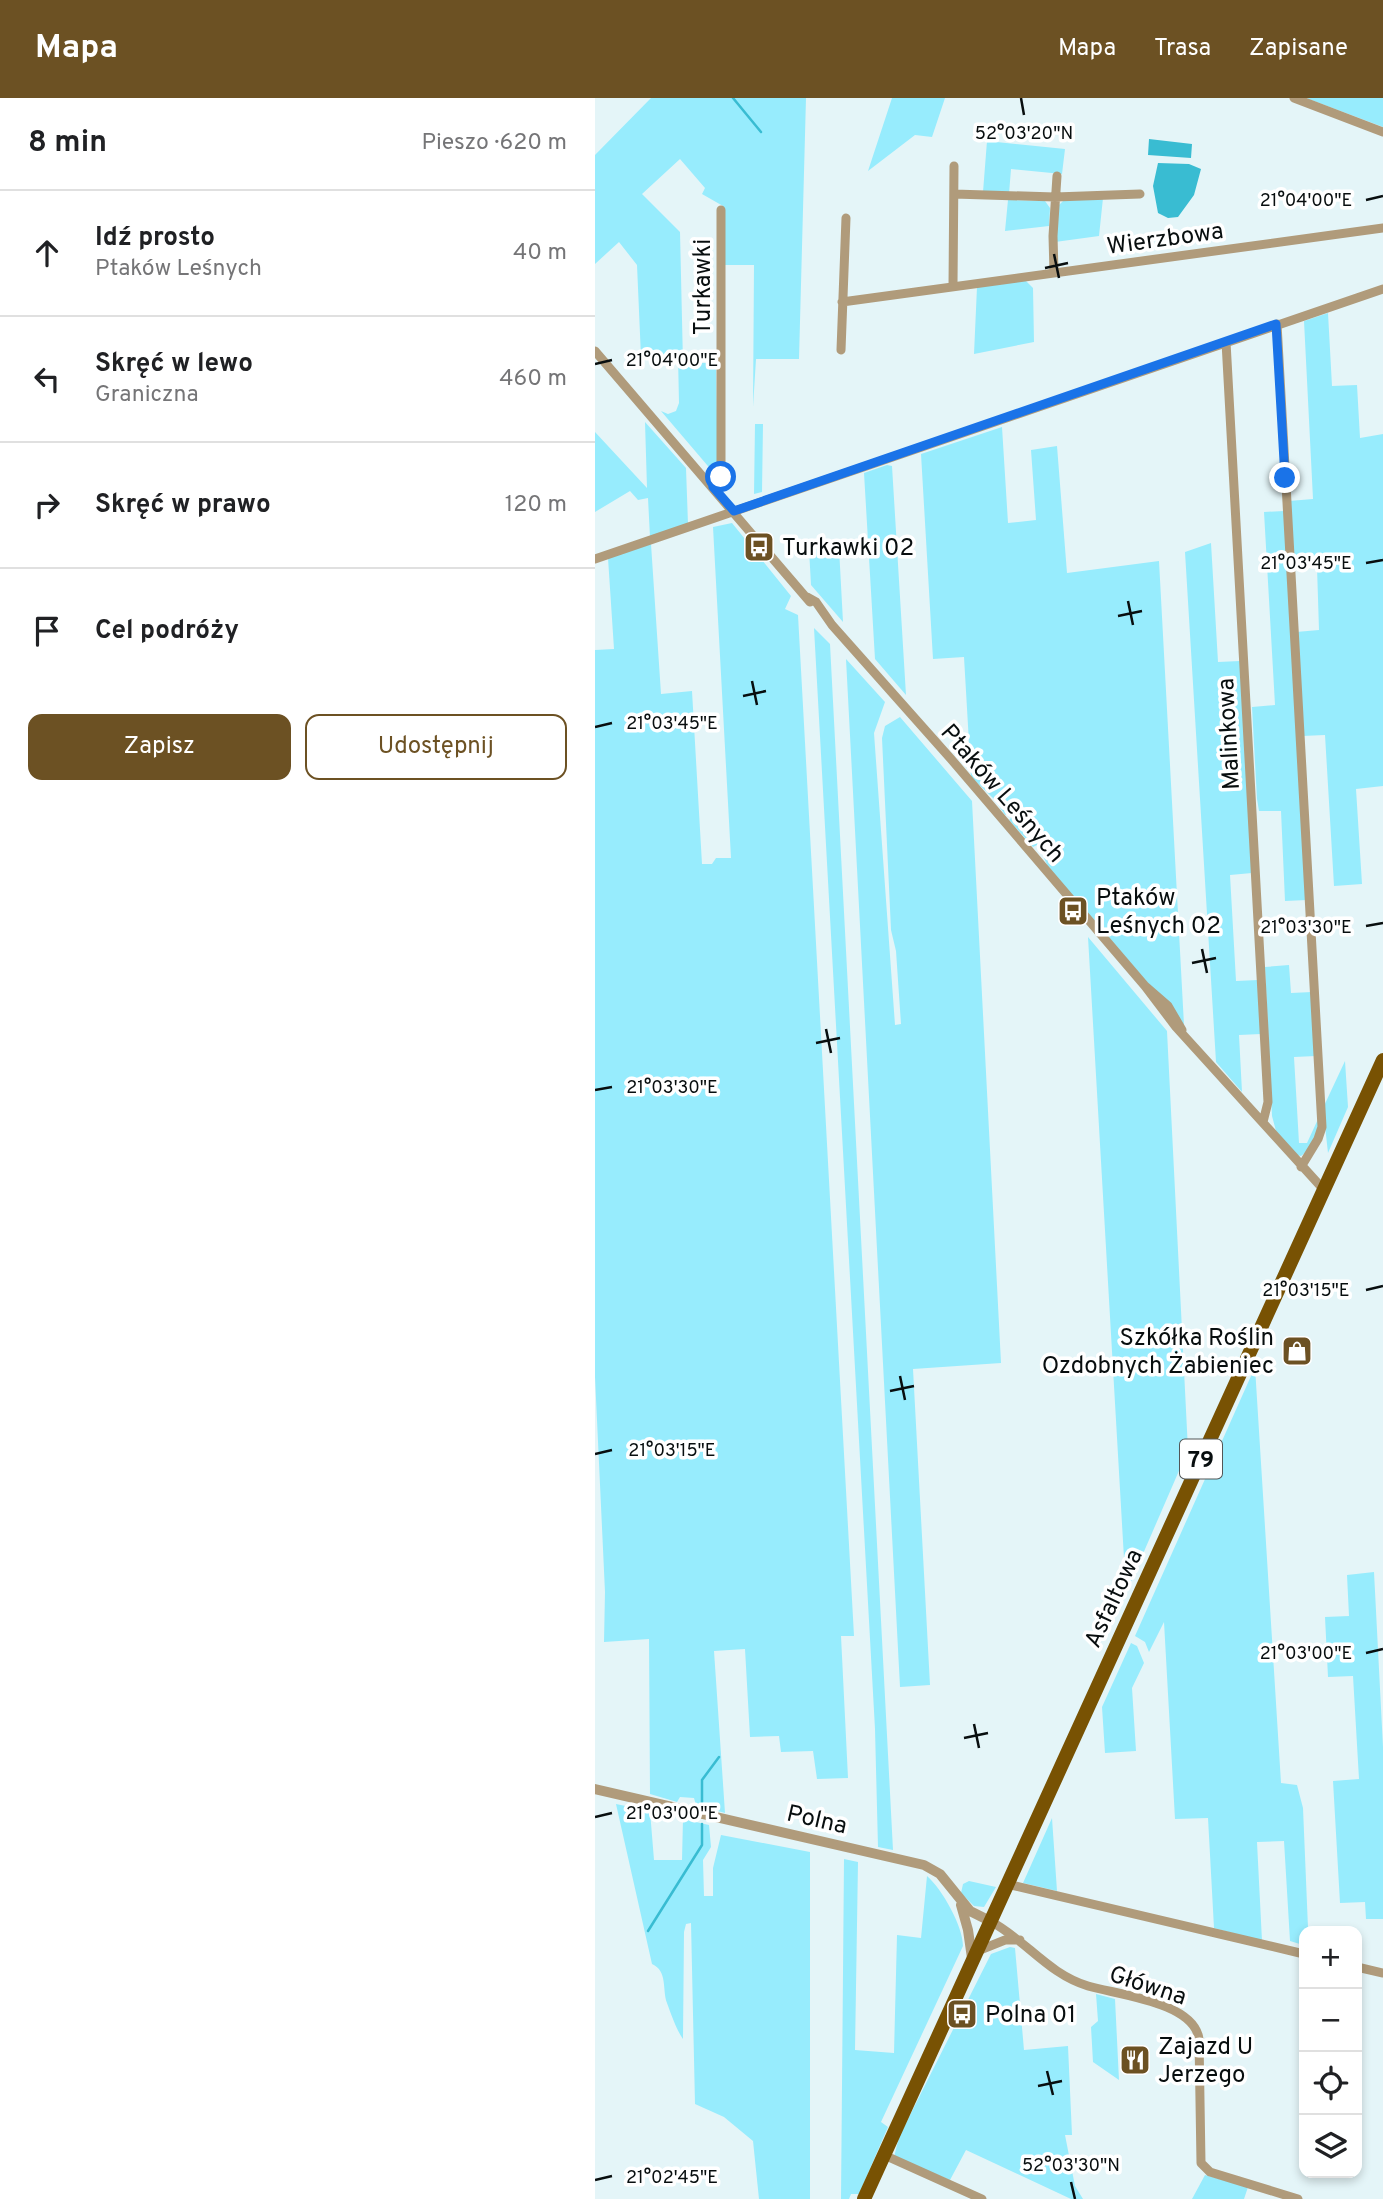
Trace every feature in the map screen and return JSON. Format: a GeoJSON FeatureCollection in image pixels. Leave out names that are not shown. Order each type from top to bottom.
{"type":"FeatureCollection","features":[{"type":"Feature","properties":{"kind":"main road","name":"Asfaltowa"},"geometry":{"type":"LineString","coordinates":[[884,2155],[1383,1060]]}},
{"type":"Feature","properties":{"kind":"main road","name":"79"},"geometry":{"type":"LineString","coordinates":[[864,2199],[884,2155]]}},
{"type":"Feature","properties":{"kind":"street"},"geometry":{"type":"LineString","coordinates":[[1293,98],[1383,132]]}},
{"type":"Feature","properties":{"kind":"street"},"geometry":{"type":"LineString","coordinates":[[953,286],[954,166]]}},
{"type":"Feature","properties":{"kind":"street"},"geometry":{"type":"LineString","coordinates":[[1054,272],[1055,197],[1058,176]]}},
{"type":"Feature","properties":{"kind":"street"},"geometry":{"type":"LineString","coordinates":[[954,194],[1055,197],[1140,194]]}},
{"type":"Feature","properties":{"kind":"street","name":"Turkawki"},"geometry":{"type":"LineString","coordinates":[[713,487],[721,474],[721,209]]}},
{"type":"Feature","properties":{"kind":"street"},"geometry":{"type":"LineString","coordinates":[[841,350],[846,218]]}},
{"type":"Feature","properties":{"kind":"street","name":"Wierzbowa"},"geometry":{"type":"LineString","coordinates":[[842,302],[1383,228]]}},
{"type":"Feature","properties":{"kind":"street"},"geometry":{"type":"LineString","coordinates":[[595,559],[1383,289]]}},
{"type":"Feature","properties":{"kind":"street"},"geometry":{"type":"LineString","coordinates":[[1276,324],[1322,1127],[1301,1167]]}},
{"type":"Feature","properties":{"kind":"street","name":"Malinkowa"},"geometry":{"type":"LineString","coordinates":[[1226,342],[1268,1102],[1263,1122]]}},
{"type":"Feature","properties":{"kind":"street","name":"Ptaków Leśnych"},"geometry":{"type":"LineString","coordinates":[[595,351],[807,597],[816,602],[832,625],[1145,986],[1157,994],[1173,1012],[1182,1032],[1324,1190]]}},
{"type":"Feature","properties":{"kind":"street","name":"Polna"},"geometry":{"type":"LineString","coordinates":[[595,1789],[924,1865],[940,1874],[960,1902],[990,1921]]}},
{"type":"Feature","properties":{"kind":"street"},"geometry":{"type":"LineString","coordinates":[[1007,1884],[1299,1953]]}},
{"type":"Feature","properties":{"kind":"street"},"geometry":{"type":"LineString","coordinates":[[960,1902],[973,1955],[1005,1940],[1020,1940]]}},
{"type":"Feature","properties":{"kind":"street","name":"Główna"},"geometry":{"type":"LineString","coordinates":[[990,1921],[1020,1940],[1050,1968],[1069,1979],[1169,2008],[1189,2017],[1197,2029],[1199,2039],[1199,2153],[1204,2167],[1210,2172],[1298,2199]]}},
{"type":"Feature","properties":{"kind":"street"},"geometry":{"type":"LineString","coordinates":[[1362,1967],[1383,1973]]}},
{"type":"Feature","properties":{"kind":"street"},"geometry":{"type":"LineString","coordinates":[[884,2155],[982,2199]]}},
{"type":"Feature","properties":{"kind":"shaded area"},"geometry":{"type":"Polygon","coordinates":[[[651,98],[806,98],[799,359],[756,359],[753,407],[754,265],[723,265],[723,206],[702,194],[705,188],[680,159],[642,194],[680,232],[683,363],[716,363],[718,472],[713,472],[661,411],[668,414],[676,411],[679,403],[678,356],[641,357],[637,265],[619,242],[595,264],[595,155],[651,98]]]}},
{"type":"Feature","properties":{"kind":"shaded area"},"geometry":{"type":"Polygon","coordinates":[[[892,98],[945,98],[932,137],[915,135],[868,171],[892,98]]]}},
{"type":"Feature","properties":{"kind":"shaded area"},"geometry":{"type":"Polygon","coordinates":[[[1306,98],[1383,98],[1383,127],[1306,98]]]}},
{"type":"Feature","properties":{"kind":"shaded area"},"geometry":{"type":"Polygon","coordinates":[[[1149,139],[1192,144],[1191,158],[1148,155],[1149,139]]]}},
{"type":"Feature","properties":{"kind":"shaded area"},"geometry":{"type":"Polygon","coordinates":[[[987,141],[1065,149],[1062,174],[1011,169],[1009,194],[983,192],[987,141]]]}},
{"type":"Feature","properties":{"kind":"shaded area"},"geometry":{"type":"Polygon","coordinates":[[[1158,163],[1189,164],[1201,169],[1194,195],[1178,217],[1168,218],[1158,213],[1153,186],[1158,163]]]}},
{"type":"Feature","properties":{"kind":"shaded area"},"geometry":{"type":"Polygon","coordinates":[[[1103,198],[1099,236],[1055,242],[1059,205],[1065,199],[1103,198]]]}},
{"type":"Feature","properties":{"kind":"shaded area"},"geometry":{"type":"Polygon","coordinates":[[[1008,200],[1045,201],[1050,208],[1049,226],[1005,231],[1008,200]]]}},
{"type":"Feature","properties":{"kind":"shaded area"},"geometry":{"type":"Polygon","coordinates":[[[1025,280],[1033,288],[1034,342],[974,354],[977,287],[1025,280]]]}},
{"type":"Feature","properties":{"kind":"shaded area"},"geometry":{"type":"Polygon","coordinates":[[[1328,313],[1332,386],[1357,385],[1360,438],[1383,434],[1383,786],[1356,789],[1362,884],[1334,886],[1325,735],[1302,736],[1296,632],[1319,630],[1317,567],[1292,568],[1289,501],[1313,499],[1304,321],[1328,313]]]}},
{"type":"Feature","properties":{"kind":"shaded area"},"geometry":{"type":"Polygon","coordinates":[[[645,422],[686,468],[688,524],[650,537],[648,498],[638,500],[630,491],[595,512],[595,432],[647,488],[645,422]]]}},
{"type":"Feature","properties":{"kind":"shaded area"},"geometry":{"type":"Polygon","coordinates":[[[755,424],[763,424],[762,492],[754,494],[755,424]]]}},
{"type":"Feature","properties":{"kind":"shaded area"},"geometry":{"type":"Polygon","coordinates":[[[1002,427],[1008,523],[1036,520],[1031,450],[1057,446],[1067,573],[1159,561],[1184,1025],[1048,867],[1044,858],[1052,848],[1045,841],[1033,847],[1009,820],[1013,816],[1010,812],[1005,815],[995,800],[971,777],[964,657],[933,659],[921,454],[1002,427]]]}},
{"type":"Feature","properties":{"kind":"shaded area"},"geometry":{"type":"Polygon","coordinates":[[[887,465],[892,466],[906,695],[875,659],[864,473],[887,465]]]}},
{"type":"Feature","properties":{"kind":"shaded area"},"geometry":{"type":"Polygon","coordinates":[[[1284,511],[1307,900],[1285,901],[1281,811],[1259,811],[1252,707],[1275,705],[1264,512],[1284,511]]]}},
{"type":"Feature","properties":{"kind":"shaded area"},"geometry":{"type":"Polygon","coordinates":[[[732,523],[791,596],[785,609],[798,615],[854,1636],[841,1636],[848,1778],[817,1779],[813,1751],[781,1752],[779,1736],[750,1737],[745,1649],[714,1651],[725,1813],[696,1805],[694,1798],[680,1797],[677,1802],[650,1794],[649,1639],[604,1642],[605,1592],[595,1377],[595,650],[614,649],[608,558],[651,544],[661,694],[692,691],[702,864],[712,864],[716,858],[731,858],[713,527],[732,523]]]}},
{"type":"Feature","properties":{"kind":"shaded area"},"geometry":{"type":"Polygon","coordinates":[[[1211,543],[1218,662],[1240,661],[1252,873],[1230,875],[1236,981],[1258,980],[1261,1034],[1239,1035],[1242,1092],[1216,1062],[1185,552],[1211,543]]]}},
{"type":"Feature","properties":{"kind":"shaded area"},"geometry":{"type":"Polygon","coordinates":[[[839,548],[843,622],[811,585],[809,549],[839,548]]]}},
{"type":"Feature","properties":{"kind":"shaded area"},"geometry":{"type":"Polygon","coordinates":[[[814,628],[830,644],[893,1850],[878,1847],[875,1729],[814,628]]]}},
{"type":"Feature","properties":{"kind":"shaded area"},"geometry":{"type":"Polygon","coordinates":[[[846,659],[885,702],[874,733],[895,1025],[901,1024],[896,951],[891,930],[882,738],[885,726],[900,717],[972,801],[1001,1363],[913,1369],[930,1685],[900,1687],[846,659]]]}},
{"type":"Feature","properties":{"kind":"shaded area"},"geometry":{"type":"Polygon","coordinates":[[[1088,937],[1167,1031],[1188,1450],[1126,1593],[1088,937]]]}},
{"type":"Feature","properties":{"kind":"shaded area"},"geometry":{"type":"Polygon","coordinates":[[[1289,965],[1291,993],[1312,992],[1316,1056],[1294,1057],[1299,1143],[1307,1143],[1319,1117],[1319,1122],[1311,1144],[1301,1156],[1296,1155],[1276,1131],[1272,1116],[1265,967],[1289,965]]]}},
{"type":"Feature","properties":{"kind":"shaded area"},"geometry":{"type":"Polygon","coordinates":[[[1345,1061],[1348,1107],[1328,1153],[1323,1108],[1345,1061]]]}},
{"type":"Feature","properties":{"kind":"shaded area"},"geometry":{"type":"Polygon","coordinates":[[[1255,1367],[1281,1783],[1297,1785],[1303,1808],[1308,1926],[1299,1926],[1299,1944],[1290,1941],[1284,1841],[1257,1842],[1262,1941],[1214,1928],[1208,1818],[1175,1819],[1164,1622],[1149,1652],[1145,1642],[1135,1636],[1255,1367]]]}},
{"type":"Feature","properties":{"kind":"shaded area"},"geometry":{"type":"Polygon","coordinates":[[[1374,1572],[1383,1747],[1383,1919],[1366,1919],[1365,1902],[1340,1903],[1333,1781],[1359,1779],[1353,1676],[1328,1677],[1325,1617],[1349,1616],[1347,1575],[1374,1572]]]}},
{"type":"Feature","properties":{"kind":"shaded area"},"geometry":{"type":"Polygon","coordinates":[[[1131,1643],[1137,1646],[1144,1663],[1132,1688],[1136,1751],[1105,1753],[1102,1707],[1131,1643]]]}},
{"type":"Feature","properties":{"kind":"shaded area"},"geometry":{"type":"Polygon","coordinates":[[[616,1804],[650,1811],[654,1860],[682,1860],[683,1819],[709,1825],[711,1847],[703,1860],[704,1896],[713,1896],[713,1868],[721,1835],[810,1852],[810,2199],[759,2199],[753,2141],[724,2117],[695,2104],[691,1923],[686,1924],[684,1932],[683,2039],[667,2003],[660,1971],[652,1964],[616,1804]]]}},
{"type":"Feature","properties":{"kind":"shaded area"},"geometry":{"type":"Polygon","coordinates":[[[1052,1818],[1057,1891],[1023,1883],[1052,1818]]]}},
{"type":"Feature","properties":{"kind":"shaded area"},"geometry":{"type":"Polygon","coordinates":[[[844,1859],[858,1862],[855,2050],[894,2053],[897,1935],[921,1938],[927,1876],[951,1908],[963,1946],[881,2122],[888,2127],[859,2194],[851,2194],[849,2199],[841,2199],[844,1859]]]}},
{"type":"Feature","properties":{"kind":"shaded area"},"geometry":{"type":"Polygon","coordinates":[[[969,1881],[996,1887],[984,1907],[974,1906],[961,1893],[963,1884],[969,1881]]]}},
{"type":"Feature","properties":{"kind":"shaded area"},"geometry":{"type":"Polygon","coordinates":[[[1010,1947],[1015,1948],[1024,2050],[1068,2046],[1072,2135],[1065,2135],[1075,2186],[1083,2199],[1071,2199],[966,2150],[950,2180],[894,2157],[899,2137],[991,1954],[1010,1947]]]}},
{"type":"Feature","properties":{"kind":"shaded area"},"geometry":{"type":"Polygon","coordinates":[[[1096,1994],[1115,1999],[1119,2080],[1093,2062],[1091,2027],[1098,2021],[1096,1994]]]}},
{"type":"Feature","properties":{"kind":"shaded area"},"geometry":{"type":"Polygon","coordinates":[[[1205,2175],[1248,2187],[1244,2199],[1192,2199],[1205,2175]]]}},
{"type":"Feature","properties":{"kind":"waterway"},"geometry":{"type":"LineString","coordinates":[[733,98],[761,132]]}},
{"type":"Feature","properties":{"kind":"waterway"},"geometry":{"type":"LineString","coordinates":[[702,1807],[702,1780],[719,1757]]}},
{"type":"Feature","properties":{"kind":"waterway"},"geometry":{"type":"LineString","coordinates":[[648,1931],[702,1845],[702,1824]]}},
{"type":"Feature","properties":{"kind":"place","name":"Turkawki 02"},"geometry":{"type":"Point","coordinates":[759,547]}},
{"type":"Feature","properties":{"kind":"place","name":"Ptaków Leśnych 02"},"geometry":{"type":"Point","coordinates":[1073,911]}},
{"type":"Feature","properties":{"kind":"place","name":"Szkółka Roślin Ozdobnych Żabieniec"},"geometry":{"type":"Point","coordinates":[1297,1351]}},
{"type":"Feature","properties":{"kind":"place","name":"Polna 01"},"geometry":{"type":"Point","coordinates":[962,2014]}},
{"type":"Feature","properties":{"kind":"place","name":"Zajazd U Jerzego"},"geometry":{"type":"Point","coordinates":[1135,2060]}},
{"type":"Feature","properties":{"kind":"route"},"geometry":{"type":"LineString","coordinates":[[721,477],[713,487],[734,511],[915,451],[1276,324],[1285,478]]}}]}
